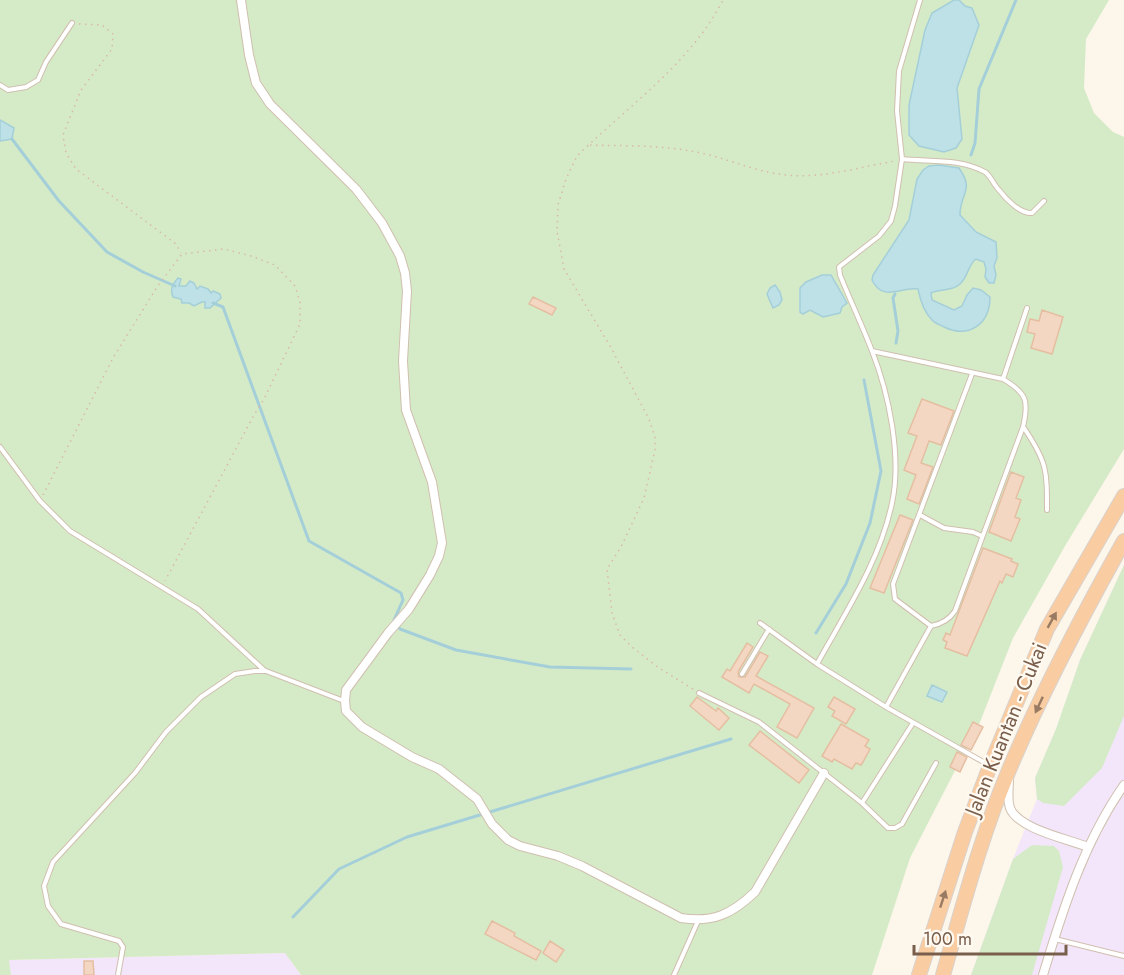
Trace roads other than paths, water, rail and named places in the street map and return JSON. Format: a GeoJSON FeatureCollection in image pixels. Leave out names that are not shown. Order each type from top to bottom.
{"type":"FeatureCollection","features":[{"type":"Feature","properties":{"kind":"highway","name":"Jalan Kuantan - Cukai"},"geometry":{"type":"LineString","coordinates":[[919,975],[965,832],[1047,629],[1124,496]]}},
{"type":"Feature","properties":{"kind":"highway","name":"Jalan Kuantan - Cukai"},"geometry":{"type":"LineString","coordinates":[[943,975],[980,847],[1009,770],[1072,635],[1124,541]]}},
{"type":"Feature","properties":{"kind":"street"},"geometry":{"type":"LineString","coordinates":[[241,0],[249,55],[256,83],[270,104],[356,189],[382,223],[400,256],[405,273],[407,291],[403,361],[406,410],[432,482],[442,543],[430,575],[409,609],[388,633],[346,690],[346,711],[362,727],[412,757],[439,769],[477,799],[492,825],[508,840],[558,856],[681,918],[698,921],[720,916],[739,908],[755,892],[824,773]]}},
{"type":"Feature","properties":{"kind":"street"},"geometry":{"type":"LineString","coordinates":[[1009,770],[1010,807],[1016,817],[1027,825],[1088,847]]}},
{"type":"Feature","properties":{"kind":"street"},"geometry":{"type":"LineString","coordinates":[[1043,975],[1088,847],[1114,798],[1124,785]]}},
{"type":"Feature","properties":{"kind":"lane"},"geometry":{"type":"LineString","coordinates":[[817,664],[862,583],[881,541],[892,503],[896,469],[893,434],[882,382],[873,351],[840,275],[839,267],[866,248],[891,221],[898,195],[902,159],[897,111],[899,71],[920,0]]}},
{"type":"Feature","properties":{"kind":"lane"},"geometry":{"type":"LineString","coordinates":[[0,85],[8,90],[26,87],[38,80],[46,62],[72,23]]}},
{"type":"Feature","properties":{"kind":"lane"},"geometry":{"type":"LineString","coordinates":[[902,159],[972,166],[988,174],[999,190],[1028,214],[1044,201]]}},
{"type":"Feature","properties":{"kind":"lane"},"geometry":{"type":"LineString","coordinates":[[1003,380],[1027,308]]}},
{"type":"Feature","properties":{"kind":"lane"},"geometry":{"type":"LineString","coordinates":[[873,351],[1003,380],[1021,391],[1027,406],[1023,427],[956,611],[950,619],[940,625],[931,626],[895,599],[893,584],[972,374]]}},
{"type":"Feature","properties":{"kind":"lane"},"geometry":{"type":"LineString","coordinates":[[1023,427],[1035,444],[1046,470],[1047,510]]}},
{"type":"Feature","properties":{"kind":"lane"},"geometry":{"type":"LineString","coordinates":[[0,447],[40,501],[70,531],[180,597],[214,621],[266,671]]}},
{"type":"Feature","properties":{"kind":"lane"},"geometry":{"type":"LineString","coordinates":[[920,515],[944,528],[973,532],[982,536]]}},
{"type":"Feature","properties":{"kind":"lane"},"geometry":{"type":"LineString","coordinates":[[760,623],[817,664],[886,707],[990,766]]}},
{"type":"Feature","properties":{"kind":"lane"},"geometry":{"type":"LineString","coordinates":[[886,707],[931,626]]}},
{"type":"Feature","properties":{"kind":"lane"},"geometry":{"type":"LineString","coordinates":[[742,674],[769,629]]}},
{"type":"Feature","properties":{"kind":"lane"},"geometry":{"type":"LineString","coordinates":[[118,975],[123,947],[118,940],[61,924],[48,906],[44,886],[53,862],[135,773],[166,732],[201,697],[235,674],[266,671],[345,701]]}},
{"type":"Feature","properties":{"kind":"lane"},"geometry":{"type":"LineString","coordinates":[[699,693],[759,722],[862,803],[888,828],[895,828],[902,824],[936,763]]}},
{"type":"Feature","properties":{"kind":"lane"},"geometry":{"type":"LineString","coordinates":[[862,803],[913,723]]}},
{"type":"Feature","properties":{"kind":"lane"},"geometry":{"type":"LineString","coordinates":[[674,975],[698,921]]}},
{"type":"Feature","properties":{"kind":"lane"},"geometry":{"type":"LineString","coordinates":[[1054,939],[1124,956]]}},
{"type":"Feature","properties":{"kind":"water"},"geometry":{"type":"Polygon","coordinates":[[[954,0],[959,0],[965,6],[972,8],[979,25],[957,88],[962,139],[956,148],[944,152],[919,146],[909,135],[909,105],[925,30],[932,13],[954,0]]]}},
{"type":"Feature","properties":{"kind":"water"},"geometry":{"type":"Polygon","coordinates":[[[0,120],[14,128],[12,139],[0,141],[0,120]]]}},
{"type":"Feature","properties":{"kind":"water"},"geometry":{"type":"Polygon","coordinates":[[[929,166],[959,168],[966,182],[960,215],[976,232],[996,242],[994,283],[989,283],[985,277],[984,262],[976,259],[960,284],[931,293],[932,300],[954,310],[962,306],[973,288],[981,290],[990,297],[989,307],[982,322],[970,330],[953,330],[933,321],[921,301],[918,289],[887,292],[876,287],[872,280],[909,220],[917,179],[929,166]]]}},
{"type":"Feature","properties":{"kind":"water"},"geometry":{"type":"Polygon","coordinates":[[[822,275],[831,275],[847,303],[842,307],[840,313],[823,317],[810,310],[803,314],[800,312],[800,288],[806,282],[822,275]]]}},
{"type":"Feature","properties":{"kind":"water"},"geometry":{"type":"Polygon","coordinates":[[[178,278],[181,279],[179,286],[186,286],[190,281],[197,289],[200,286],[208,289],[211,293],[213,291],[220,294],[221,298],[210,308],[205,308],[205,302],[194,306],[182,303],[181,299],[173,297],[172,292],[173,285],[178,278]]]}},
{"type":"Feature","properties":{"kind":"water"},"geometry":{"type":"Polygon","coordinates":[[[775,285],[782,300],[773,308],[767,294],[775,285]]]}},
{"type":"Feature","properties":{"kind":"water"},"geometry":{"type":"Polygon","coordinates":[[[932,685],[947,692],[942,702],[927,696],[932,685]]]}},
{"type":"Feature","properties":{"kind":"waterway"},"geometry":{"type":"LineString","coordinates":[[971,155],[975,143],[979,89],[1016,0]]}},
{"type":"Feature","properties":{"kind":"waterway"},"geometry":{"type":"LineString","coordinates":[[12,139],[59,201],[107,252],[175,286]]}},
{"type":"Feature","properties":{"kind":"waterway"},"geometry":{"type":"LineString","coordinates":[[895,294],[893,298],[898,331],[896,343]]}},
{"type":"Feature","properties":{"kind":"waterway"},"geometry":{"type":"LineString","coordinates":[[213,303],[223,307],[309,541],[401,593],[403,600],[394,620],[400,629],[456,650],[550,667],[631,669]]}},
{"type":"Feature","properties":{"kind":"waterway"},"geometry":{"type":"LineString","coordinates":[[816,633],[846,584],[870,523],[881,471],[864,380]]}},
{"type":"Feature","properties":{"kind":"waterway"},"geometry":{"type":"LineString","coordinates":[[293,917],[339,869],[407,837],[731,739]]}}]}
